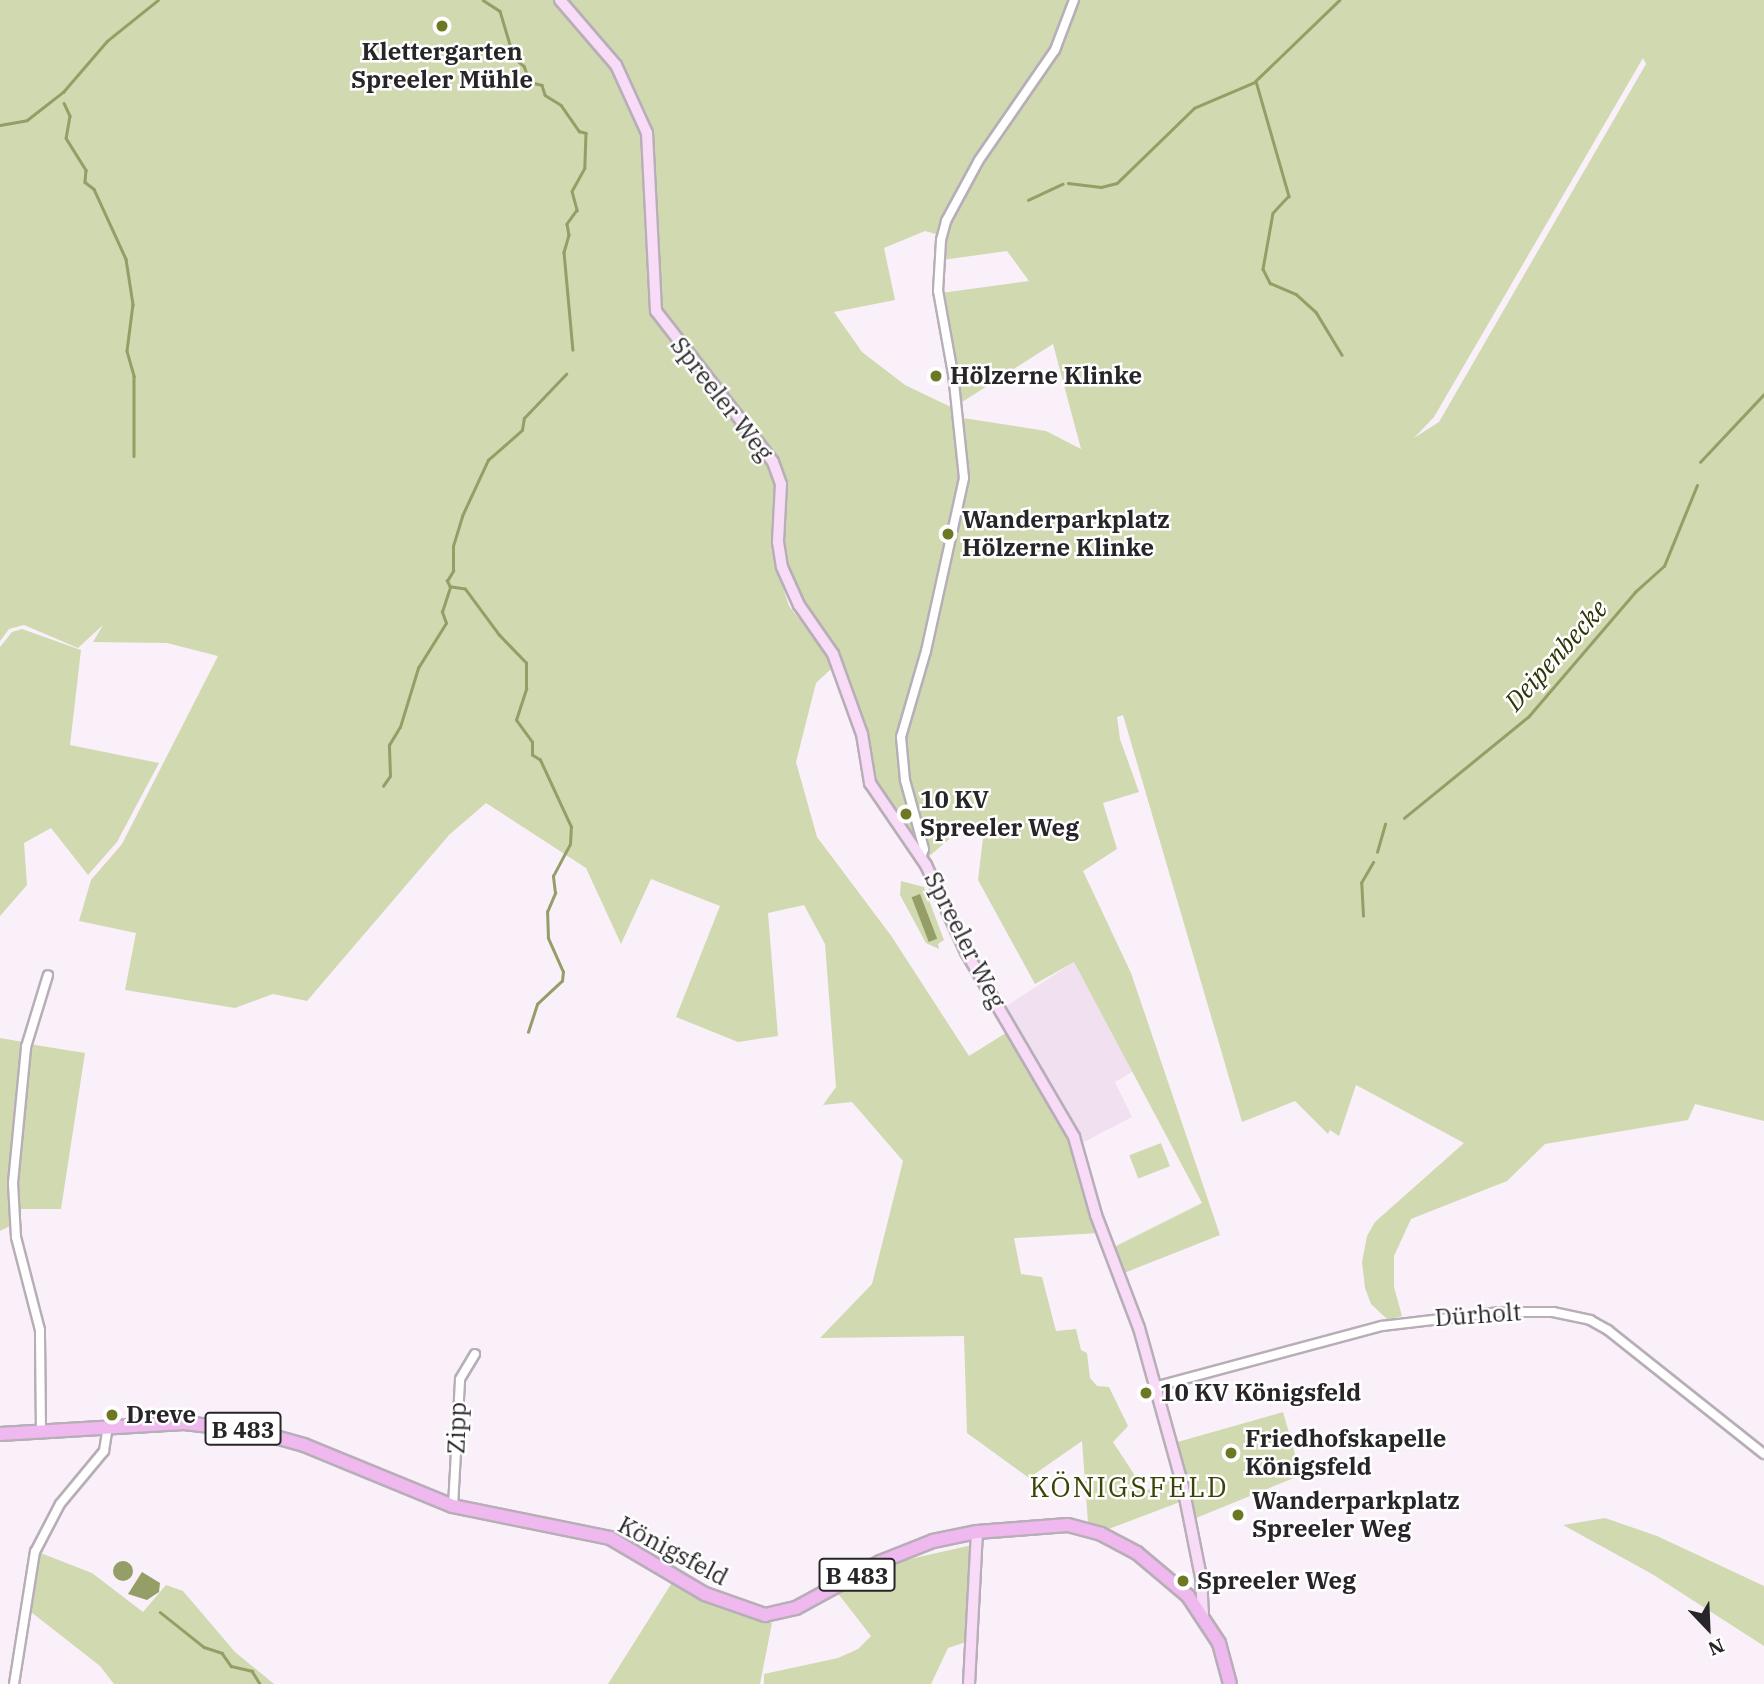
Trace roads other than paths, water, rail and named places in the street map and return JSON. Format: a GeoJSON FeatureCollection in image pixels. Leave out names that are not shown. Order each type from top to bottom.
{"type":"FeatureCollection","features":[{"type":"Feature","properties":{"kind":"main road","name":"B 483"},"geometry":{"type":"LineString","coordinates":[[0,1434],[184,1423],[254,1431],[304,1445],[453,1506]]}},
{"type":"Feature","properties":{"kind":"main road","name":"Königsfeld"},"geometry":{"type":"LineString","coordinates":[[453,1506],[581,1530],[627,1546],[705,1594],[765,1615],[796,1608],[914,1547],[977,1532],[1050,1524],[1101,1534],[1167,1575],[1203,1615]]}},
{"type":"Feature","properties":{"kind":"main road","name":"B 483"},"geometry":{"type":"LineString","coordinates":[[1203,1615],[1219,1643],[1230,1684]]}},
{"type":"Feature","properties":{"kind":"street","name":"Spreeler Weg"},"geometry":{"type":"LineString","coordinates":[[560,0],[616,65],[647,133],[656,311],[776,468],[781,489],[778,550],[784,573],[837,664],[862,734],[870,783],[921,858],[966,952],[1074,1137],[1154,1387],[1192,1520],[1203,1615]]}},
{"type":"Feature","properties":{"kind":"street"},"geometry":{"type":"LineString","coordinates":[[921,858],[924,849],[908,793],[901,737],[926,652],[964,471],[938,291],[941,240],[946,221],[979,160],[1055,50],[1073,0]]}},
{"type":"Feature","properties":{"kind":"street"},"geometry":{"type":"LineString","coordinates":[[41,1431],[40,1330],[16,1237],[13,1183],[26,1046],[48,975]]}},
{"type":"Feature","properties":{"kind":"street","name":"Dürholt"},"geometry":{"type":"LineString","coordinates":[[1154,1387],[1382,1325],[1500,1312],[1553,1312],[1590,1320],[1608,1330],[1764,1454]]}},
{"type":"Feature","properties":{"kind":"street","name":"Zipp"},"geometry":{"type":"LineString","coordinates":[[453,1506],[460,1379],[475,1354]]}},
{"type":"Feature","properties":{"kind":"street"},"geometry":{"type":"LineString","coordinates":[[14,1684],[35,1552],[60,1504],[104,1451],[108,1426]]}},
{"type":"Feature","properties":{"kind":"street"},"geometry":{"type":"LineString","coordinates":[[969,1684],[977,1532]]}},
{"type":"Feature","properties":{"kind":"waterway"},"geometry":{"type":"LineString","coordinates":[[0,125],[27,120],[63,92],[107,41],[158,0]]}},
{"type":"Feature","properties":{"kind":"waterway"},"geometry":{"type":"LineString","coordinates":[[483,0],[500,11],[514,58],[524,66],[530,82],[542,85],[545,95],[561,105],[579,131],[586,133],[585,168],[572,191],[577,210],[567,224],[569,235],[564,252],[573,350]]}},
{"type":"Feature","properties":{"kind":"waterway"},"geometry":{"type":"LineString","coordinates":[[1340,0],[1256,81],[1289,196],[1273,213],[1263,269],[1270,283],[1296,294],[1316,312],[1342,355]]}},
{"type":"Feature","properties":{"kind":"waterway"},"geometry":{"type":"LineString","coordinates":[[1068,183],[1101,187],[1117,183],[1194,108],[1255,82]]}},
{"type":"Feature","properties":{"kind":"waterway"},"geometry":{"type":"LineString","coordinates":[[64,103],[70,116],[66,138],[86,170],[85,182],[94,189],[126,259],[133,304],[127,351],[134,376],[134,456]]}},
{"type":"Feature","properties":{"kind":"waterway"},"geometry":{"type":"LineString","coordinates":[[1028,200],[1063,184]]}},
{"type":"Feature","properties":{"kind":"waterway"},"geometry":{"type":"LineString","coordinates":[[528,1032],[537,1004],[562,981],[563,972],[548,938],[547,912],[555,893],[553,876],[570,844],[571,827],[540,760],[532,755],[532,742],[516,720],[526,689],[526,663],[499,635],[465,589],[450,587],[447,581],[453,571],[453,546],[462,516],[488,460],[522,430],[524,418],[566,374]]}},
{"type":"Feature","properties":{"kind":"waterway","name":"Deipenbecke"},"geometry":{"type":"LineString","coordinates":[[1700,462],[1764,394]]}},
{"type":"Feature","properties":{"kind":"waterway","name":"Deipenbecke"},"geometry":{"type":"LineString","coordinates":[[1404,818],[1528,717],[1635,592],[1664,566],[1697,485]]}},
{"type":"Feature","properties":{"kind":"waterway"},"geometry":{"type":"LineString","coordinates":[[383,786],[390,776],[389,745],[400,727],[418,668],[446,623],[442,612],[450,587]]}},
{"type":"Feature","properties":{"kind":"waterway"},"geometry":{"type":"LineString","coordinates":[[1377,852],[1385,824]]}},
{"type":"Feature","properties":{"kind":"waterway"},"geometry":{"type":"LineString","coordinates":[[1363,916],[1361,883],[1373,862]]}},
{"type":"Feature","properties":{"kind":"waterway"},"geometry":{"type":"LineString","coordinates":[[160,1612],[204,1647],[222,1653],[231,1666],[252,1671],[260,1684]]}},
{"type":"Feature","properties":{"kind":"place","name":"Klettergarten Spreeler Mühle"},"geometry":{"type":"Point","coordinates":[442,26]}},
{"type":"Feature","properties":{"kind":"place","name":"Hölzerne Klinke"},"geometry":{"type":"Point","coordinates":[936,376]}},
{"type":"Feature","properties":{"kind":"place","name":"Wanderparkplatz Hölzerne Klinke"},"geometry":{"type":"Point","coordinates":[948,534]}},
{"type":"Feature","properties":{"kind":"place","name":"10 KV Spreeler Weg"},"geometry":{"type":"Point","coordinates":[906,814]}},
{"type":"Feature","properties":{"kind":"place","name":"10 KV Königsfeld"},"geometry":{"type":"Point","coordinates":[1146,1393]}},
{"type":"Feature","properties":{"kind":"place","name":"Dreve"},"geometry":{"type":"Point","coordinates":[112,1415]}},
{"type":"Feature","properties":{"kind":"place","name":"Friedhofskapelle Königsfeld"},"geometry":{"type":"Point","coordinates":[1231,1453]}},
{"type":"Feature","properties":{"kind":"place","name":"Wanderparkplatz Spreeler Weg"},"geometry":{"type":"Point","coordinates":[1238,1515]}},
{"type":"Feature","properties":{"kind":"place","name":"Spreeler Weg"},"geometry":{"type":"Point","coordinates":[1183,1581]}},
{"type":"Feature","properties":{"kind":"district","name":"KÖNIGSFELD"},"geometry":{"type":"Point","coordinates":[1129,1487]}}]}
